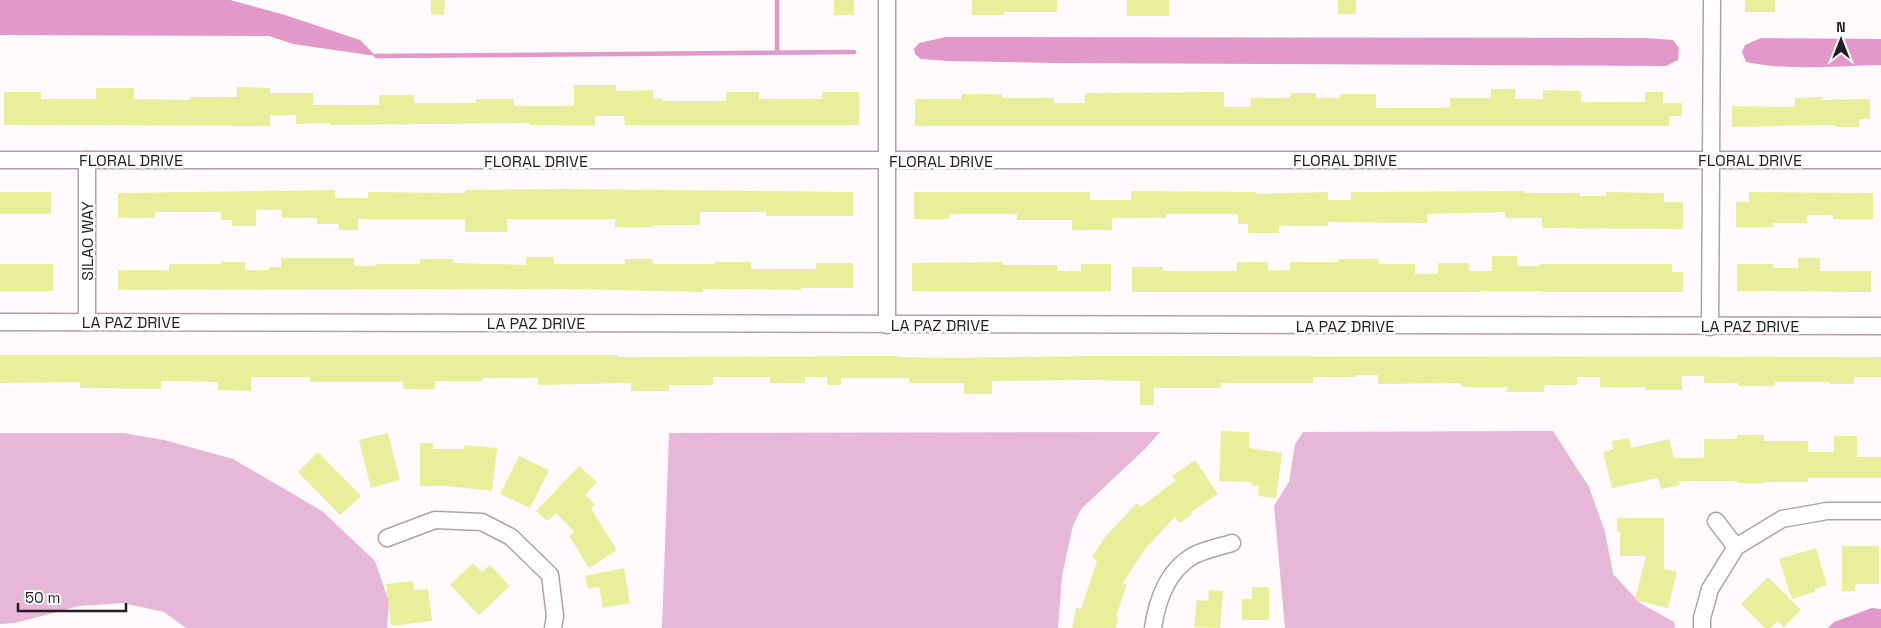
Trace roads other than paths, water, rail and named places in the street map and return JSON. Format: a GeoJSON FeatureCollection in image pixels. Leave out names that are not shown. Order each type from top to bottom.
{"type":"FeatureCollection","features":[{"type":"Feature","properties":{"kind":"street"},"geometry":{"type":"LineString","coordinates":[[887,0],[887,325]]}},
{"type":"Feature","properties":{"kind":"street"},"geometry":{"type":"LineString","coordinates":[[1710,326],[1712,0]]}},
{"type":"Feature","properties":{"kind":"street","name":"FLORAL DRIVE"},"geometry":{"type":"LineString","coordinates":[[0,160],[1881,160]]}},
{"type":"Feature","properties":{"kind":"street","name":"SILAO WAY"},"geometry":{"type":"LineString","coordinates":[[87,160],[87,322]]}},
{"type":"Feature","properties":{"kind":"street","name":"LA PAZ DRIVE"},"geometry":{"type":"LineString","coordinates":[[0,322],[1881,326]]}},
{"type":"Feature","properties":{"kind":"street"},"geometry":{"type":"LineString","coordinates":[[1702,628],[1702,618],[1710,589],[1736,547],[1782,519],[1827,511],[1881,511]]}},
{"type":"Feature","properties":{"kind":"street"},"geometry":{"type":"LineString","coordinates":[[387,538],[435,520],[482,522],[512,537],[550,575],[555,616],[553,628]]}},
{"type":"Feature","properties":{"kind":"street"},"geometry":{"type":"LineString","coordinates":[[1716,521],[1736,547]]}},
{"type":"Feature","properties":{"kind":"street"},"geometry":{"type":"LineString","coordinates":[[1152,628],[1158,603],[1168,580],[1178,568],[1192,556],[1232,543]]}},
{"type":"Feature","properties":{"kind":"waterway"},"geometry":{"type":"LineString","coordinates":[[777,0],[777,52]]}},
{"type":"Feature","properties":{"kind":"waterway"},"geometry":{"type":"LineString","coordinates":[[376,56],[854,52]]}}]}
